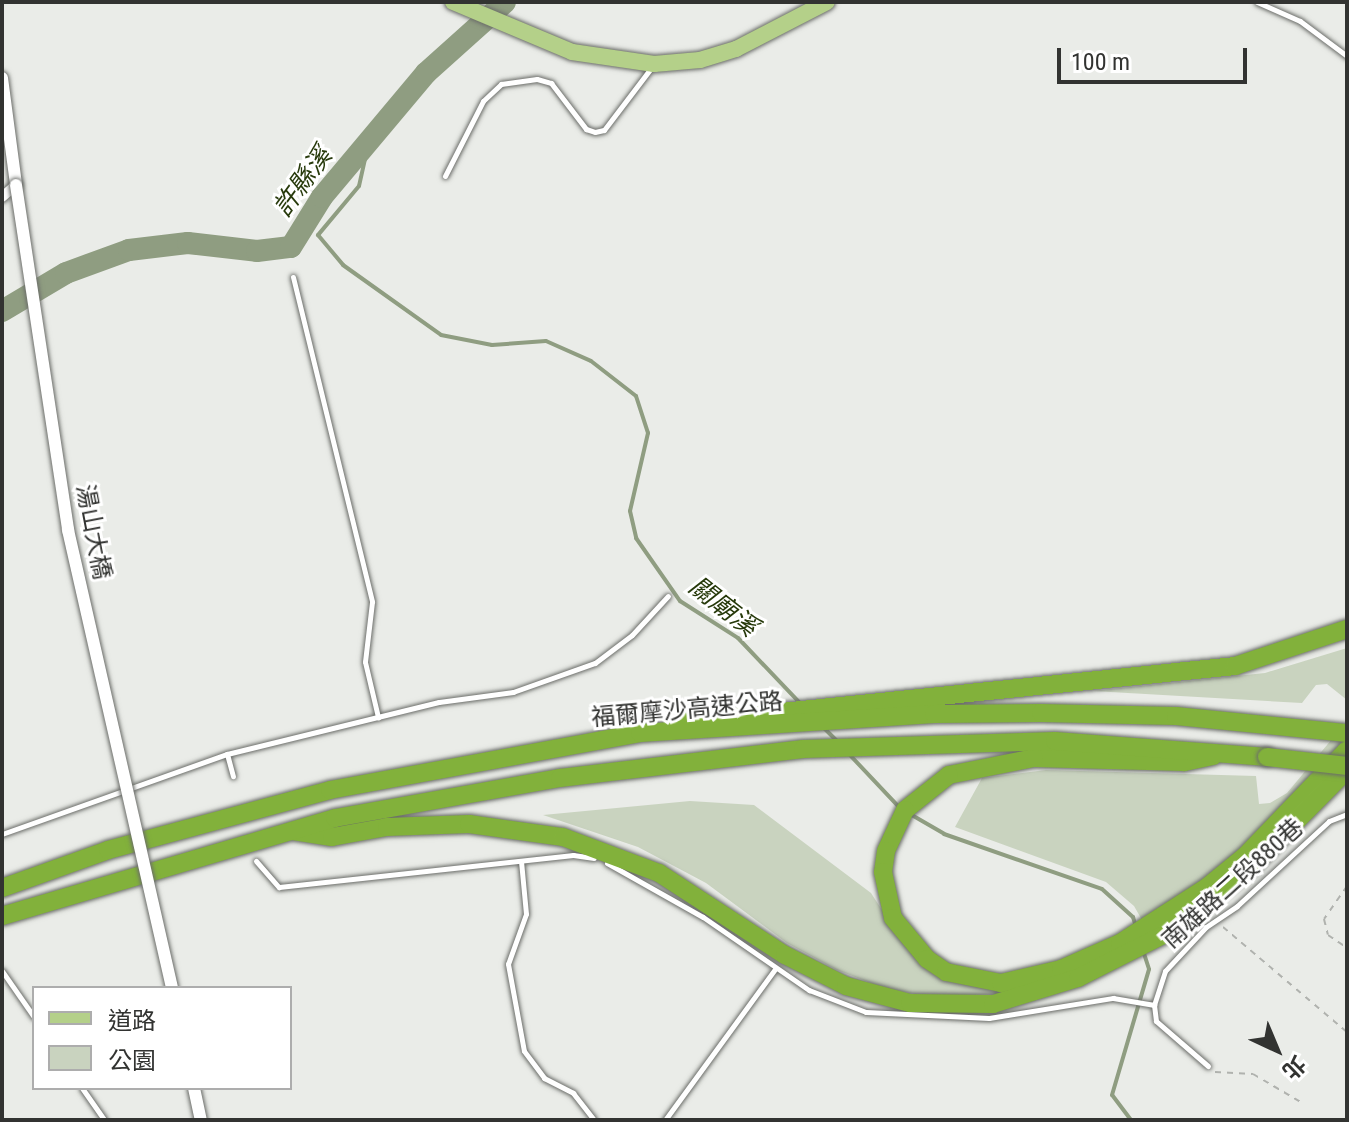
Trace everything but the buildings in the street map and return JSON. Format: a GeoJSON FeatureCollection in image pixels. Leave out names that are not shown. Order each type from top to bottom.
{"type":"FeatureCollection","features":[{"type":"Feature","properties":{"kind":"highway"},"geometry":{"type":"LineString","coordinates":[[705,724],[930,695],[1235,666],[1347,629]]}},
{"type":"Feature","properties":{"kind":"highway","name":"福爾摩沙高速公路"},"geometry":{"type":"LineString","coordinates":[[2,888],[108,850],[330,790],[640,733],[705,724],[934,714],[1176,716],[1291,725],[1347,733]]}},
{"type":"Feature","properties":{"kind":"highway","name":"福爾摩沙高速公路"},"geometry":{"type":"LineString","coordinates":[[2,916],[286,830],[515,785],[803,749],[1055,741],[1182,747],[1347,768]]}},
{"type":"Feature","properties":{"kind":"highway"},"geometry":{"type":"LineString","coordinates":[[1164,926],[1245,856],[1347,750]]}},
{"type":"Feature","properties":{"kind":"highway"},"geometry":{"type":"LineString","coordinates":[[1122,951],[1035,979],[1001,983],[946,972],[927,959],[893,918],[883,872],[886,851],[905,810],[949,775],[1034,758],[1184,762],[1223,754]]}},
{"type":"Feature","properties":{"kind":"highway"},"geometry":{"type":"LineString","coordinates":[[286,830],[332,837],[387,827],[469,824],[563,837],[659,873],[825,976],[878,997],[910,1003],[993,1004],[1122,951],[1241,876],[1347,768]]}},
{"type":"Feature","properties":{"kind":"main road"},"geometry":{"type":"LineString","coordinates":[[453,2],[572,52],[654,64],[700,60],[736,49],[827,2]]}},
{"type":"Feature","properties":{"kind":"street","name":"湯山大橋"},"geometry":{"type":"LineString","coordinates":[[2,78],[68,530],[172,986]]}},
{"type":"Feature","properties":{"kind":"street"},"geometry":{"type":"LineString","coordinates":[[2,197],[16,185]]}},
{"type":"Feature","properties":{"kind":"street"},"geometry":{"type":"LineString","coordinates":[[194,1090],[201,1120]]}},
{"type":"Feature","properties":{"kind":"lane"},"geometry":{"type":"LineString","coordinates":[[1257,2],[1300,21],[1347,56]]}},
{"type":"Feature","properties":{"kind":"lane"},"geometry":{"type":"LineString","coordinates":[[445,176],[483,101],[501,84],[519,79],[551,83],[586,129],[595,132],[604,130],[654,64]]}},
{"type":"Feature","properties":{"kind":"lane"},"geometry":{"type":"LineString","coordinates":[[293,277],[372,602],[365,662],[378,717]]}},
{"type":"Feature","properties":{"kind":"lane"},"geometry":{"type":"LineString","coordinates":[[2,834],[227,754],[378,717],[513,692],[595,663],[632,635],[668,596]]}},
{"type":"Feature","properties":{"kind":"lane"},"geometry":{"type":"LineString","coordinates":[[227,754],[233,776]]}},
{"type":"Feature","properties":{"kind":"lane","name":"南雄路二段880巷"},"geometry":{"type":"LineString","coordinates":[[1152,1005],[1165,971],[1216,921],[1329,821],[1347,814]]}},
{"type":"Feature","properties":{"kind":"lane"},"geometry":{"type":"LineString","coordinates":[[256,861],[279,887],[573,855],[612,865],[703,917],[823,997],[866,1012],[910,1018],[989,1018],[1121,998],[1152,1005],[1158,1025],[1208,1066]]}},
{"type":"Feature","properties":{"kind":"lane"},"geometry":{"type":"LineString","coordinates":[[521,861],[526,914],[508,964],[524,1051],[544,1078],[573,1093],[594,1120]]}},
{"type":"Feature","properties":{"kind":"lane"},"geometry":{"type":"LineString","coordinates":[[665,1120],[776,968]]}},
{"type":"Feature","properties":{"kind":"lane"},"geometry":{"type":"LineString","coordinates":[[2,971],[32,1014]]}},
{"type":"Feature","properties":{"kind":"lane"},"geometry":{"type":"LineString","coordinates":[[83,1090],[104,1120]]}},
{"type":"Feature","properties":{"kind":"path"},"geometry":{"type":"LineString","coordinates":[[1347,886],[1324,919],[1328,935],[1347,948]]}},
{"type":"Feature","properties":{"kind":"path"},"geometry":{"type":"LineString","coordinates":[[1216,921],[1347,1032]]}},
{"type":"Feature","properties":{"kind":"path"},"geometry":{"type":"LineString","coordinates":[[1208,1066],[1216,1073],[1253,1074],[1304,1104]]}},
{"type":"Feature","properties":{"kind":"green space"},"geometry":{"type":"Polygon","coordinates":[[[1347,648],[1347,700],[1327,684],[1316,685],[1302,703],[1093,691],[1265,673],[1347,648]]]}},
{"type":"Feature","properties":{"kind":"green space"},"geometry":{"type":"Polygon","coordinates":[[[1347,721],[1347,741],[1310,786],[1204,881],[1142,920],[1134,906],[1106,882],[955,827],[982,778],[1046,770],[1256,776],[1259,804],[1270,803],[1287,793],[1347,721]]]}},
{"type":"Feature","properties":{"kind":"green space"},"geometry":{"type":"Polygon","coordinates":[[[690,801],[754,805],[871,893],[902,941],[946,978],[1004,993],[931,997],[884,988],[837,970],[787,943],[706,883],[638,847],[543,815],[690,801]]]}},
{"type":"Feature","properties":{"kind":"waterway","name":"許縣溪"},"geometry":{"type":"LineString","coordinates":[[2,311],[66,273],[129,250],[188,243],[257,251],[291,247],[322,197],[426,73],[505,2]]}},
{"type":"Feature","properties":{"kind":"waterway","name":"關廟溪"},"geometry":{"type":"LineString","coordinates":[[369,141],[359,186],[318,235],[343,265],[441,335],[492,345],[546,341],[591,361],[636,396],[648,433],[630,511],[636,538],[680,601],[738,638],[800,703]]}},
{"type":"Feature","properties":{"kind":"waterway","name":"關廟溪"},"geometry":{"type":"LineString","coordinates":[[823,727],[836,740]]}},
{"type":"Feature","properties":{"kind":"waterway","name":"關廟溪"},"geometry":{"type":"LineString","coordinates":[[848,753],[899,807]]}},
{"type":"Feature","properties":{"kind":"waterway","name":"關廟溪"},"geometry":{"type":"LineString","coordinates":[[910,814],[944,834],[1102,889],[1133,917],[1136,927]]}},
{"type":"Feature","properties":{"kind":"waterway","name":"關廟溪"},"geometry":{"type":"LineString","coordinates":[[1131,1120],[1112,1095],[1149,969],[1143,951]]}}]}
